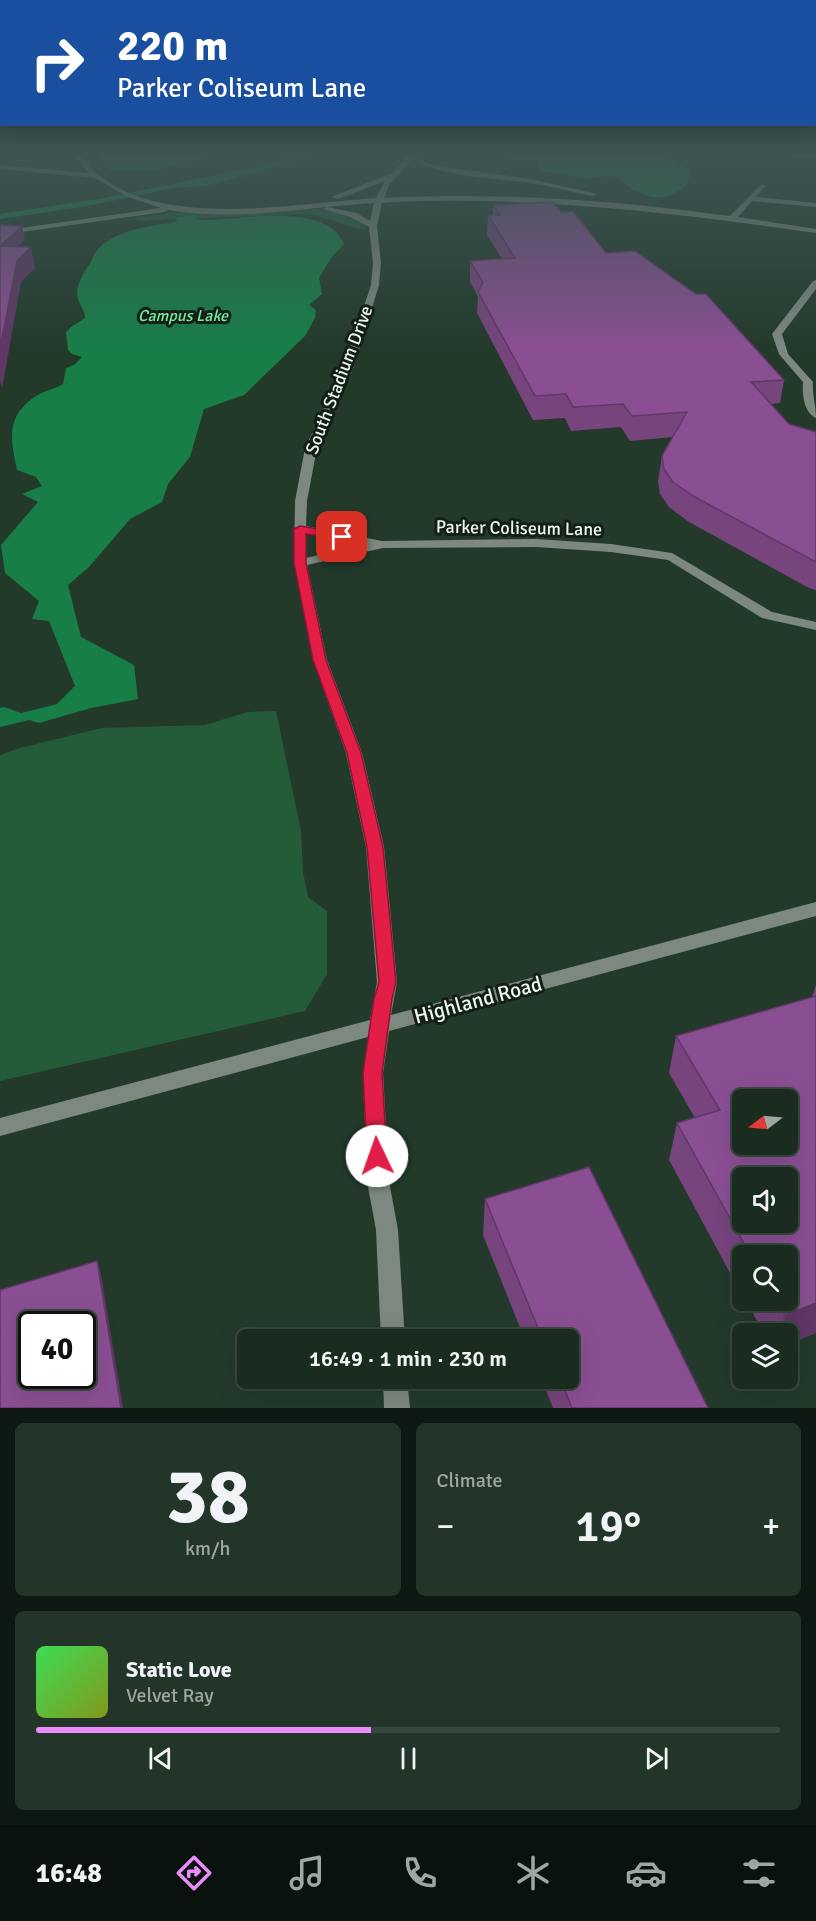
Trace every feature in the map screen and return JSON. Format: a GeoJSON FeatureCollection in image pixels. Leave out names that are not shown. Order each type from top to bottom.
{"type":"FeatureCollection","features":[{"type":"Feature","properties":{"kind":"street"},"geometry":{"type":"LineString","coordinates":[[0,233],[110,218]]}},
{"type":"Feature","properties":{"kind":"street"},"geometry":{"type":"LineString","coordinates":[[359,218],[373,226]]}},
{"type":"Feature","properties":{"kind":"street","name":"South Stadium Drive"},"geometry":{"type":"LineString","coordinates":[[374,218],[377,263],[375,285],[348,369],[311,448],[303,490],[300,563],[320,660],[354,753],[375,847],[387,982],[372,1073],[378,1182],[387,1230],[392,1329]]}},
{"type":"Feature","properties":{"kind":"street"},"geometry":{"type":"LineString","coordinates":[[732,218],[816,231]]}},
{"type":"Feature","properties":{"kind":"street"},"geometry":{"type":"LineString","coordinates":[[816,282],[777,334],[777,341],[784,356],[808,382],[807,395],[816,415]]}},
{"type":"Feature","properties":{"kind":"street","name":"Parker Coliseum Lane"},"geometry":{"type":"LineString","coordinates":[[300,529],[383,544],[536,543],[611,548],[672,557],[767,615],[816,626]]}},
{"type":"Feature","properties":{"kind":"street","name":"Parker Coliseum Lane"},"geometry":{"type":"LineString","coordinates":[[300,563],[383,544]]}},
{"type":"Feature","properties":{"kind":"street","name":"Highland Road"},"geometry":{"type":"LineString","coordinates":[[0,1127],[816,909]]}},
{"type":"Feature","properties":{"kind":"street"},"geometry":{"type":"LineString","coordinates":[[396,1389],[397,1408]]}},
{"type":"Feature","properties":{"kind":"shaded area"},"geometry":{"type":"Polygon","coordinates":[[[134,218],[177,218],[178,219],[139,221],[134,218]]]}},
{"type":"Feature","properties":{"kind":"shaded area"},"geometry":{"type":"Polygon","coordinates":[[[323,218],[354,218],[364,225],[366,231],[323,218]]]}},
{"type":"Feature","properties":{"kind":"shaded area"},"geometry":{"type":"Polygon","coordinates":[[[276,711],[301,831],[303,872],[308,897],[327,911],[327,974],[305,1011],[0,1081],[0,755],[102,728],[205,725],[248,712],[276,711]]]}},
{"type":"Feature","properties":{"kind":"water","name":"Campus Lake"},"geometry":{"type":"Polygon","coordinates":[[[177,218],[203,220],[302,218],[320,222],[335,231],[344,244],[331,258],[319,278],[322,294],[309,305],[316,310],[315,318],[305,336],[244,395],[204,409],[190,457],[168,484],[162,502],[130,519],[89,567],[68,585],[81,637],[134,665],[138,699],[91,708],[39,723],[29,720],[0,727],[0,708],[4,707],[21,713],[57,704],[75,686],[49,621],[32,619],[39,601],[5,573],[1,545],[38,502],[22,494],[42,486],[36,477],[17,470],[12,440],[14,422],[24,406],[33,398],[63,384],[66,368],[74,365],[82,357],[68,350],[66,332],[85,318],[77,292],[83,275],[98,249],[126,232],[176,222],[177,218]]]}},
{"type":"Feature","properties":{"kind":"building"},"geometry":{"type":"Polygon","coordinates":[[[490,218],[578,218],[606,253],[635,251],[696,294],[706,294],[784,380],[751,382],[789,424],[816,432],[816,562],[693,496],[673,482],[664,469],[662,456],[687,412],[632,416],[623,404],[573,407],[566,394],[535,396],[478,292],[483,282],[470,261],[515,258],[490,218]]]}},
{"type":"Feature","properties":{"kind":"building"},"geometry":{"type":"Polygon","coordinates":[[[0,225],[22,226],[0,246],[0,225]]]}},
{"type":"Feature","properties":{"kind":"building"},"geometry":{"type":"Polygon","coordinates":[[[0,246],[31,247],[17,261],[0,348],[0,246]]]}},
{"type":"Feature","properties":{"kind":"building"},"geometry":{"type":"Polygon","coordinates":[[[816,996],[816,1303],[798,1310],[798,1245],[745,1245],[738,1233],[798,1233],[798,1167],[732,1167],[732,1222],[677,1123],[720,1110],[676,1036],[816,996]]]}},
{"type":"Feature","properties":{"kind":"building"},"geometry":{"type":"Polygon","coordinates":[[[589,1167],[708,1408],[572,1408],[564,1389],[579,1389],[579,1329],[538,1329],[485,1199],[589,1167]]]}},
{"type":"Feature","properties":{"kind":"building"},"geometry":{"type":"Polygon","coordinates":[[[97,1261],[121,1408],[0,1408],[0,1290],[97,1261]]]}},
{"type":"Feature","properties":{"kind":"building"},"geometry":{"type":"Polygon","coordinates":[[[783,1311],[795,1311],[785,1315],[783,1311]]]}},
{"type":"Feature","properties":{"kind":"route"},"geometry":{"type":"LineString","coordinates":[[342,537],[300,529],[300,563],[320,660],[354,753],[375,847],[387,982],[372,1073],[377,1156]]}}]}
